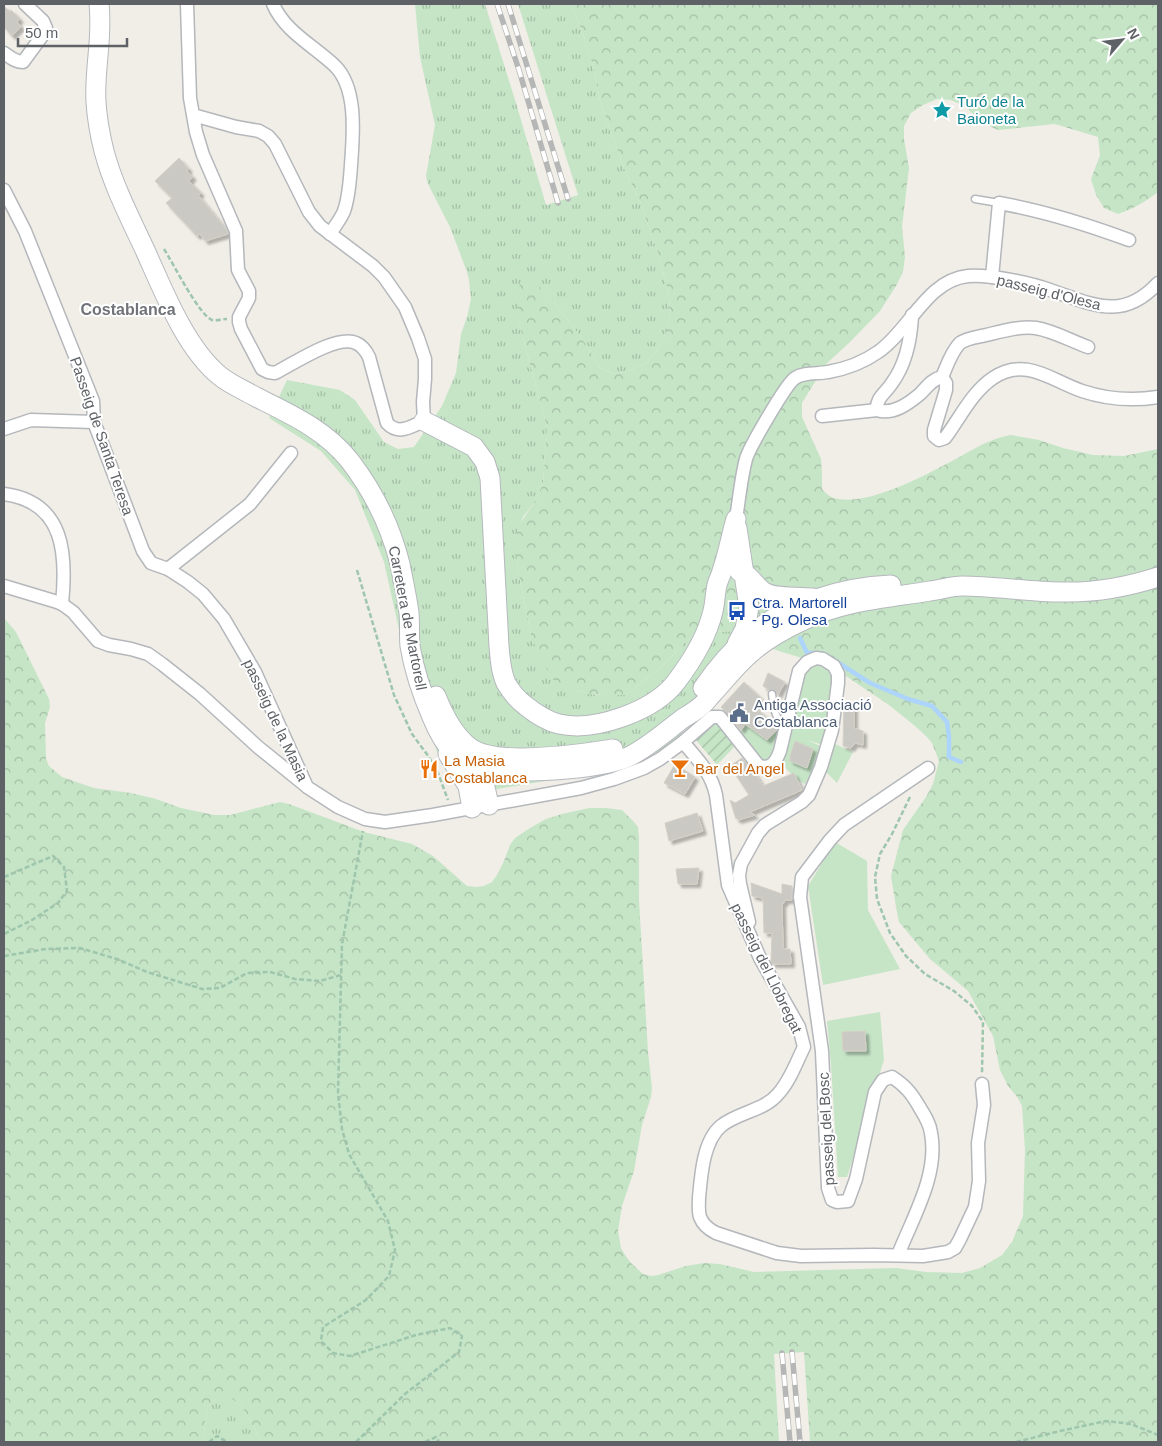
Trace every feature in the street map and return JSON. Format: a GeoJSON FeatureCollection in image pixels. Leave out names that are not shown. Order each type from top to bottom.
{"type":"FeatureCollection","features":[{"type":"Feature","properties":{"kind":"main road","name":"Carretera de Martorell"},"geometry":{"type":"LineString","coordinates":[[99,4],[100,32],[96,102],[104,153],[128,215],[176,316],[190,343],[219,376],[319,432],[341,450],[353,466],[370,492],[394,543],[410,617],[410,644],[425,701],[448,747],[480,769],[522,772],[558,770],[588,766],[629,756],[667,732],[702,706],[743,651],[772,638],[805,619],[851,604],[956,586],[1061,592],[1111,588],[1158,577]]}},
{"type":"Feature","properties":{"kind":"main road"},"geometry":{"type":"LineString","coordinates":[[424,421],[474,447],[485,462],[490,478],[501,668],[506,683],[520,701],[546,720],[561,724],[584,724],[615,719],[640,710],[664,695],[675,684],[705,636],[713,610],[717,584],[736,519]]}},
{"type":"Feature","properties":{"kind":"main road"},"geometry":{"type":"LineString","coordinates":[[736,519],[749,607],[743,651]]}},
{"type":"Feature","properties":{"kind":"main road"},"geometry":{"type":"LineString","coordinates":[[722,571],[744,573],[766,593],[771,611],[771,621]]}},
{"type":"Feature","properties":{"kind":"main road"},"geometry":{"type":"LineString","coordinates":[[743,651],[749,635],[795,608],[821,598],[854,589],[927,581],[956,586]]}},
{"type":"Feature","properties":{"kind":"main road"},"geometry":{"type":"LineString","coordinates":[[766,593],[790,597],[821,598]]}},
{"type":"Feature","properties":{"kind":"main road"},"geometry":{"type":"LineString","coordinates":[[749,607],[771,621],[805,619]]}},
{"type":"Feature","properties":{"kind":"main road"},"geometry":{"type":"LineString","coordinates":[[410,617],[440,707],[480,769],[480,806]]}},
{"type":"Feature","properties":{"kind":"main road"},"geometry":{"type":"LineString","coordinates":[[440,734],[450,758],[465,779],[480,806]]}},
{"type":"Feature","properties":{"kind":"main road"},"geometry":{"type":"LineString","coordinates":[[460,737],[470,747],[482,754],[532,757]]}},
{"type":"Feature","properties":{"kind":"main road"},"geometry":{"type":"LineString","coordinates":[[468,786],[470,779],[480,769],[491,764],[532,757],[589,752],[650,743]]}},
{"type":"Feature","properties":{"kind":"street"},"geometry":{"type":"LineString","coordinates":[[4,53],[19,62],[23,62],[46,28],[43,21],[25,4]]}},
{"type":"Feature","properties":{"kind":"street"},"geometry":{"type":"LineString","coordinates":[[187,4],[190,98],[193,115],[196,132],[203,155],[236,231],[238,270],[249,291],[249,298],[239,317],[242,329],[258,362],[262,369],[275,373],[329,344],[349,341],[357,343],[369,357],[388,423],[393,429],[404,429],[424,421],[425,360],[405,308],[384,277],[367,261],[320,226],[309,212],[275,144],[268,136],[193,115]]}},
{"type":"Feature","properties":{"kind":"street"},"geometry":{"type":"LineString","coordinates":[[273,4],[278,16],[291,30],[335,66],[349,91],[354,131],[349,184],[344,211],[330,234]]}},
{"type":"Feature","properties":{"kind":"street","name":"Passeig de Santa Teresa"},"geometry":{"type":"LineString","coordinates":[[4,190],[25,231],[93,401],[94,422],[143,551],[151,563],[168,569]]}},
{"type":"Feature","properties":{"kind":"street"},"geometry":{"type":"LineString","coordinates":[[992,277],[999,203],[1035,210],[1090,225],[1129,240]]}},
{"type":"Feature","properties":{"kind":"street","name":"passeig d'Olesa"},"geometry":{"type":"LineString","coordinates":[[736,519],[746,458],[782,393],[794,379],[850,366],[877,352],[896,335],[912,315],[949,281],[959,277],[992,277],[1048,289],[1094,305],[1108,307],[1120,307],[1131,303],[1158,284]]}},
{"type":"Feature","properties":{"kind":"street"},"geometry":{"type":"LineString","coordinates":[[877,410],[880,397],[894,381],[905,356],[911,332],[912,315]]}},
{"type":"Feature","properties":{"kind":"street"},"geometry":{"type":"LineString","coordinates":[[942,378],[952,354],[960,344],[966,340],[1000,332],[1022,328],[1038,328],[1088,347]]}},
{"type":"Feature","properties":{"kind":"street"},"geometry":{"type":"LineString","coordinates":[[822,416],[877,410],[891,411],[904,405],[919,394],[935,378],[942,378],[946,382],[946,390],[934,430],[934,436],[939,440],[945,438],[982,387],[993,378],[1007,371],[1023,369],[1038,372],[1081,391],[1116,399],[1158,397]]}},
{"type":"Feature","properties":{"kind":"street"},"geometry":{"type":"LineString","coordinates":[[4,429],[31,420],[94,422]]}},
{"type":"Feature","properties":{"kind":"street"},"geometry":{"type":"LineString","coordinates":[[168,569],[250,504],[291,453]]}},
{"type":"Feature","properties":{"kind":"street"},"geometry":{"type":"LineString","coordinates":[[4,494],[32,502],[41,509],[58,530],[63,550],[64,590],[62,604]]}},
{"type":"Feature","properties":{"kind":"street","name":"passeig de la Masia"},"geometry":{"type":"LineString","coordinates":[[168,569],[204,594],[224,619],[255,672],[307,787],[338,807],[365,819],[385,822],[480,806]]}},
{"type":"Feature","properties":{"kind":"street"},"geometry":{"type":"LineString","coordinates":[[4,586],[62,604],[72,612],[98,641],[148,654],[200,694],[258,747],[307,787]]}},
{"type":"Feature","properties":{"kind":"street"},"geometry":{"type":"LineString","coordinates":[[480,806],[581,788],[614,779],[646,767],[683,742],[712,717],[720,717],[758,765],[768,767],[776,761],[799,670],[807,662],[816,658],[824,659],[834,666],[838,674],[838,683],[832,730],[817,776],[809,795],[802,802],[765,825],[758,833],[741,864],[740,884],[753,943]]}},
{"type":"Feature","properties":{"kind":"street","name":"passeig del Llobregat"},"geometry":{"type":"LineString","coordinates":[[683,742],[708,773],[713,783],[728,885],[760,958],[799,1027],[804,1047],[777,1096],[721,1126],[714,1134],[708,1146],[701,1176],[699,1211],[700,1219],[706,1228],[776,1253],[801,1256],[923,1256],[948,1252],[955,1248],[975,1207],[978,1181],[978,1143],[984,1105],[982,1084]]}},
{"type":"Feature","properties":{"kind":"street","name":"passeig del Bosc"},"geometry":{"type":"LineString","coordinates":[[898,1255],[925,1188],[932,1163],[931,1132],[927,1119],[904,1084],[892,1077],[883,1080],[875,1092],[852,1193],[848,1201],[837,1202],[832,1200],[828,1188],[822,1051],[800,897],[802,877],[844,825],[928,768]]}},
{"type":"Feature","properties":{"kind":"street"},"geometry":{"type":"LineString","coordinates":[[804,1047],[822,1051]]}},
{"type":"Feature","properties":{"kind":"lane"},"geometry":{"type":"LineString","coordinates":[[975,199],[999,203]]}},
{"type":"Feature","properties":{"kind":"lane"},"geometry":{"type":"LineString","coordinates":[[772,694],[774,712],[781,723],[786,726]]}},
{"type":"Feature","properties":{"kind":"path"},"geometry":{"type":"LineString","coordinates":[[160,244],[208,317],[214,321],[239,317]]}},
{"type":"Feature","properties":{"kind":"path"},"geometry":{"type":"LineString","coordinates":[[357,570],[394,695],[412,734],[438,773],[452,811]]}},
{"type":"Feature","properties":{"kind":"path"},"geometry":{"type":"LineString","coordinates":[[910,782],[910,797],[880,854],[875,877],[877,899],[890,933],[906,956],[925,974],[954,991],[972,1006],[982,1022],[982,1084]]}},
{"type":"Feature","properties":{"kind":"path"},"geometry":{"type":"LineString","coordinates":[[356,1442],[405,1394],[459,1352],[462,1336],[450,1328],[416,1335],[350,1356],[333,1353],[321,1341],[323,1327],[366,1300],[390,1276],[395,1250],[388,1221],[349,1154],[342,1129],[338,1093],[342,944],[365,819]]}},
{"type":"Feature","properties":{"kind":"path"},"geometry":{"type":"LineString","coordinates":[[4,877],[53,856],[64,867],[67,890],[58,903],[32,920],[4,934]]}},
{"type":"Feature","properties":{"kind":"path"},"geometry":{"type":"LineString","coordinates":[[4,956],[46,950],[80,948],[118,959],[147,972],[202,989],[220,988],[247,974],[270,972],[295,979],[320,981],[341,975]]}},
{"type":"Feature","properties":{"kind":"path"},"geometry":{"type":"LineString","coordinates":[[1016,1442],[1052,1432],[1106,1421],[1131,1424],[1158,1435]]}},
{"type":"Feature","properties":{"kind":"path"},"geometry":{"type":"LineString","coordinates":[[209,1442],[216,1436],[227,1442]]}},
{"type":"Feature","properties":{"kind":"path"},"geometry":{"type":"LineString","coordinates":[[425,1442],[436,1437],[439,1442]]}},
{"type":"Feature","properties":{"kind":"green space"},"geometry":{"type":"Polygon","coordinates":[[[415,4],[485,4],[546,205],[578,195],[518,4],[571,4],[594,69],[600,101],[623,166],[639,199],[660,259],[669,296],[670,314],[667,331],[660,347],[647,362],[631,370],[615,374],[600,368],[583,340],[551,298],[538,286],[518,319],[547,427],[543,484],[534,503],[523,517],[516,535],[518,570],[531,635],[566,689],[574,689],[589,694],[624,695],[667,662],[692,636],[701,632],[737,631],[733,675],[671,745],[664,750],[598,772],[485,791],[454,773],[437,752],[404,652],[384,562],[355,490],[321,451],[269,418],[287,380],[340,390],[355,400],[384,442],[398,449],[414,447],[442,406],[456,373],[461,334],[471,299],[469,280],[450,227],[428,184],[426,176],[435,125],[420,57],[415,4]]]}},
{"type":"Feature","properties":{"kind":"green space"},"geometry":{"type":"Polygon","coordinates":[[[571,4],[1158,4],[1158,192],[1139,205],[1118,214],[1104,208],[1096,195],[1091,179],[1100,155],[1098,137],[1055,124],[998,130],[985,124],[964,106],[951,100],[937,99],[923,105],[911,113],[904,126],[904,139],[909,168],[902,227],[905,257],[903,272],[880,311],[826,364],[802,403],[802,417],[821,459],[822,489],[832,497],[850,500],[889,491],[983,444],[1011,435],[1039,440],[1093,455],[1124,456],[1158,449],[1158,1442],[810,1442],[804,1352],[774,1354],[779,1442],[262,1442],[242,1407],[231,1398],[217,1398],[207,1407],[203,1442],[4,1442],[4,618],[16,632],[49,699],[50,707],[45,723],[46,759],[49,766],[62,777],[94,788],[131,793],[181,808],[214,815],[230,815],[280,802],[289,804],[364,832],[412,844],[433,856],[467,886],[476,887],[492,882],[515,838],[546,819],[589,808],[606,808],[622,810],[633,821],[638,827],[639,838],[639,900],[648,1052],[652,1088],[642,1125],[634,1171],[622,1206],[618,1231],[621,1248],[625,1255],[643,1274],[658,1275],[686,1266],[704,1263],[720,1264],[754,1272],[896,1268],[926,1272],[962,1273],[980,1268],[1002,1255],[1012,1242],[1023,1216],[1025,1150],[1022,1106],[1008,1086],[1000,1070],[993,1036],[968,991],[930,959],[899,922],[891,876],[903,830],[933,784],[939,761],[932,743],[927,737],[889,705],[822,660],[802,658],[782,652],[737,631],[701,632],[692,636],[667,662],[624,695],[589,694],[574,689],[566,689],[558,685],[551,677],[531,635],[518,570],[515,543],[519,525],[534,503],[543,484],[547,427],[518,319],[517,300],[520,283],[538,285],[551,298],[583,340],[600,368],[615,374],[631,370],[647,362],[660,347],[667,331],[670,314],[669,296],[660,259],[639,199],[623,166],[600,101],[594,69],[571,4]]]}},
{"type":"Feature","properties":{"kind":"green space"},"geometry":{"type":"Polygon","coordinates":[[[811,666],[820,666],[832,671],[836,682],[826,746],[807,740],[825,748],[805,784],[797,780],[780,762],[793,730],[803,673],[811,666]]]}},
{"type":"Feature","properties":{"kind":"green space"},"geometry":{"type":"Polygon","coordinates":[[[717,722],[735,746],[717,765],[696,740],[717,722]]]}},
{"type":"Feature","properties":{"kind":"green space"},"geometry":{"type":"Polygon","coordinates":[[[748,723],[767,740],[779,729],[771,755],[766,760],[759,758],[740,733],[748,723]]]}},
{"type":"Feature","properties":{"kind":"green space"},"geometry":{"type":"Polygon","coordinates":[[[835,744],[853,752],[837,783],[826,772],[835,744]]]}},
{"type":"Feature","properties":{"kind":"green space"},"geometry":{"type":"Polygon","coordinates":[[[835,842],[867,861],[868,910],[900,969],[823,985],[808,886],[835,842]]]}},
{"type":"Feature","properties":{"kind":"green space"},"geometry":{"type":"Polygon","coordinates":[[[880,1012],[884,1060],[847,1177],[838,1177],[827,1021],[880,1012]]]}},
{"type":"Feature","properties":{"kind":"green space"},"geometry":{"type":"Polygon","coordinates":[[[217,1398],[231,1398],[242,1407],[262,1442],[203,1442],[207,1407],[217,1398]]]}},
{"type":"Feature","properties":{"kind":"building"},"geometry":{"type":"Polygon","coordinates":[[[4,6],[20,19],[17,22],[21,27],[12,36],[4,27],[4,6]]]}},
{"type":"Feature","properties":{"kind":"building"},"geometry":{"type":"Polygon","coordinates":[[[179,158],[189,169],[187,171],[193,177],[189,181],[201,193],[198,195],[227,230],[228,234],[205,241],[200,234],[197,236],[166,203],[172,198],[155,181],[179,158]]]}},
{"type":"Feature","properties":{"kind":"building"},"geometry":{"type":"Polygon","coordinates":[[[768,673],[785,682],[778,695],[774,690],[769,690],[763,686],[768,673]]]}},
{"type":"Feature","properties":{"kind":"building","name":"Antiga Associació Costablanca"},"geometry":{"type":"Polygon","coordinates":[[[744,682],[762,699],[756,708],[777,727],[776,731],[767,740],[745,724],[741,730],[721,707],[744,682]]]}},
{"type":"Feature","properties":{"kind":"building"},"geometry":{"type":"Polygon","coordinates":[[[844,703],[854,705],[854,728],[863,731],[863,745],[855,743],[851,748],[843,746],[844,703]]]}},
{"type":"Feature","properties":{"kind":"building"},"geometry":{"type":"Polygon","coordinates":[[[795,741],[813,749],[807,768],[790,761],[795,741]]]}},
{"type":"Feature","properties":{"kind":"building"},"geometry":{"type":"Polygon","coordinates":[[[742,758],[763,786],[794,773],[802,790],[750,812],[755,815],[736,819],[730,800],[735,803],[749,795],[730,766],[742,758]]]}},
{"type":"Feature","properties":{"kind":"building"},"geometry":{"type":"Polygon","coordinates":[[[675,764],[695,777],[685,794],[664,783],[675,764]]]}},
{"type":"Feature","properties":{"kind":"building"},"geometry":{"type":"Polygon","coordinates":[[[697,813],[703,831],[669,841],[665,823],[697,813]]]}},
{"type":"Feature","properties":{"kind":"building"},"geometry":{"type":"Polygon","coordinates":[[[699,868],[697,884],[678,884],[676,869],[699,868]]]}},
{"type":"Feature","properties":{"kind":"building"},"geometry":{"type":"Polygon","coordinates":[[[751,883],[782,894],[782,884],[792,886],[792,900],[785,900],[782,903],[783,949],[790,949],[791,964],[772,964],[772,933],[764,933],[763,898],[752,896],[751,883]]]}},
{"type":"Feature","properties":{"kind":"building"},"geometry":{"type":"Polygon","coordinates":[[[865,1031],[866,1051],[843,1051],[842,1032],[865,1031]]]}},
{"type":"Feature","properties":{"kind":"waterway"},"geometry":{"type":"LineString","coordinates":[[800,638],[807,653],[816,653]]}},
{"type":"Feature","properties":{"kind":"waterway"},"geometry":{"type":"LineString","coordinates":[[834,660],[870,683],[908,699],[932,706],[947,722],[949,757],[961,762]]}},
{"type":"Feature","properties":{"kind":"railway"},"geometry":{"type":"LineString","coordinates":[[497,4],[519,70],[558,203]]}},
{"type":"Feature","properties":{"kind":"railway"},"geometry":{"type":"LineString","coordinates":[[508,4],[568,199]]}},
{"type":"Feature","properties":{"kind":"railway"},"geometry":{"type":"LineString","coordinates":[[792,1352],[800,1442]]}},
{"type":"Feature","properties":{"kind":"railway"},"geometry":{"type":"LineString","coordinates":[[782,1353],[790,1442]]}},
{"type":"Feature","properties":{"kind":"place","name":"Turó de la Baioneta"},"geometry":{"type":"Point","coordinates":[942,110]}},
{"type":"Feature","properties":{"kind":"place","name":"Ctra. Martorell - Pg. Olesa"},"geometry":{"type":"Point","coordinates":[737,611]}},
{"type":"Feature","properties":{"kind":"place","name":"Antiga Associació Costablanca"},"geometry":{"type":"Point","coordinates":[739,713]}},
{"type":"Feature","properties":{"kind":"place","name":"Bar del Angel"},"geometry":{"type":"Point","coordinates":[680,768]}},
{"type":"Feature","properties":{"kind":"place","name":"La Masia Costablanca"},"geometry":{"type":"Point","coordinates":[429,769]}},
{"type":"Feature","properties":{"kind":"district","name":"Costablanca"},"geometry":{"type":"Point","coordinates":[128,309]}}]}
